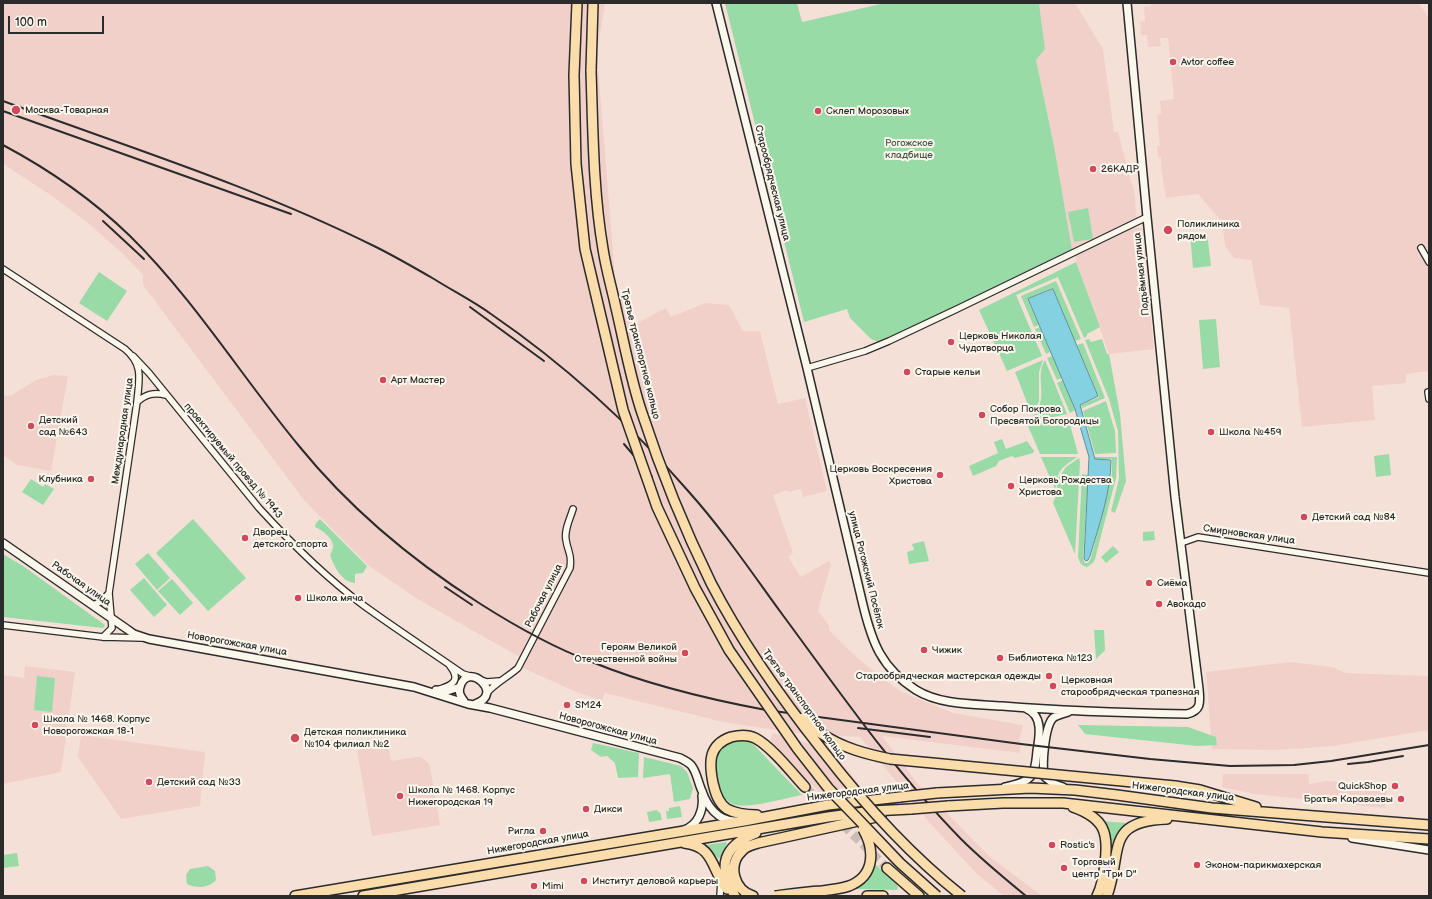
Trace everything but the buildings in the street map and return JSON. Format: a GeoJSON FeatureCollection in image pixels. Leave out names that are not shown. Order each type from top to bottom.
{"type":"FeatureCollection","features":[{"type":"Feature","properties":{"kind":"main road"},"geometry":{"type":"LineString","coordinates":[[577,3],[574,75],[576,164],[585,249],[623,410],[657,507],[695,588],[729,650],[797,748],[858,819],[900,863],[937,896]]}},
{"type":"Feature","properties":{"kind":"main road","name":"Третье транспортное кольцо"},"geometry":{"type":"LineString","coordinates":[[593,3],[591,71],[594,163],[603,249],[621,331],[641,411],[675,504],[712,584],[745,642],[775,688],[847,782],[914,854],[962,896]]}},
{"type":"Feature","properties":{"kind":"main road"},"geometry":{"type":"LineString","coordinates":[[775,688],[801,717],[822,734],[840,745],[862,753],[890,759],[1175,786],[1200,790],[1247,805],[1286,814]]}},
{"type":"Feature","properties":{"kind":"main road"},"geometry":{"type":"LineString","coordinates":[[776,815],[756,816],[741,814],[723,806],[714,789],[710,762],[715,749],[720,743],[736,736],[746,735],[755,738],[766,746],[805,787]]}},
{"type":"Feature","properties":{"kind":"main road","name":"Нижегородская улица"},"geometry":{"type":"LineString","coordinates":[[295,896],[682,830],[744,821],[828,805],[900,796],[992,789],[1030,788],[1075,790],[1212,808],[1429,825]]}},
{"type":"Feature","properties":{"kind":"main road"},"geometry":{"type":"LineString","coordinates":[[363,896],[850,814],[1010,802],[1063,803],[1322,832],[1429,839]]}},
{"type":"Feature","properties":{"kind":"main road"},"geometry":{"type":"LineString","coordinates":[[1063,803],[1083,810],[1097,819],[1104,832],[1107,845],[1104,873],[1097,896]]}},
{"type":"Feature","properties":{"kind":"main road"},"geometry":{"type":"LineString","coordinates":[[753,896],[743,891],[737,884],[733,870],[737,857],[741,851],[748,846],[911,809]]}},
{"type":"Feature","properties":{"kind":"main road"},"geometry":{"type":"LineString","coordinates":[[1107,896],[1114,874],[1117,847],[1120,838],[1125,831],[1131,826],[1140,822],[1159,819],[1189,818]]}},
{"type":"Feature","properties":{"kind":"main road"},"geometry":{"type":"LineString","coordinates":[[775,896],[840,888],[857,882],[868,870],[871,853],[870,844],[858,819]]}},
{"type":"Feature","properties":{"kind":"main road"},"geometry":{"type":"LineString","coordinates":[[734,896],[724,869],[727,856],[731,848],[747,836],[781,826]]}},
{"type":"Feature","properties":{"kind":"main road"},"geometry":{"type":"LineString","coordinates":[[677,842],[688,843],[705,850],[710,857],[720,880],[734,896]]}},
{"type":"Feature","properties":{"kind":"main road"},"geometry":{"type":"LineString","coordinates":[[887,868],[919,896]]}},
{"type":"Feature","properties":{"kind":"main road"},"geometry":{"type":"LineString","coordinates":[[867,896],[883,896]]}},
{"type":"Feature","properties":{"kind":"street","name":"Старообрядческая улица"},"geometry":{"type":"LineString","coordinates":[[716,3],[807,368]]}},
{"type":"Feature","properties":{"kind":"street","name":"Подъёмная улица"},"geometry":{"type":"LineString","coordinates":[[1127,3],[1147,217],[1181,543]]}},
{"type":"Feature","properties":{"kind":"street"},"geometry":{"type":"LineString","coordinates":[[807,368],[865,351],[908,332],[1147,217]]}},
{"type":"Feature","properties":{"kind":"street"},"geometry":{"type":"LineString","coordinates":[[1421,248],[1429,262]]}},
{"type":"Feature","properties":{"kind":"street"},"geometry":{"type":"LineString","coordinates":[[3,269],[125,349],[133,356]]}},
{"type":"Feature","properties":{"kind":"street","name":"проектируемый проезд № 1943"},"geometry":{"type":"LineString","coordinates":[[133,356],[149,373],[263,513],[335,583],[407,637],[460,672],[487,682],[501,680]]}},
{"type":"Feature","properties":{"kind":"street","name":"Международная улица"},"geometry":{"type":"LineString","coordinates":[[112,618],[109,593],[140,375],[133,356]]}},
{"type":"Feature","properties":{"kind":"street","name":"улица Рогожский Посёлок"},"geometry":{"type":"LineString","coordinates":[[807,368],[869,631],[881,657],[900,678],[916,690],[928,696],[950,701],[1072,711],[1187,714],[1194,712],[1199,707],[1199,690],[1181,543]]}},
{"type":"Feature","properties":{"kind":"street"},"geometry":{"type":"LineString","coordinates":[[1428,392],[1429,399]]}},
{"type":"Feature","properties":{"kind":"street"},"geometry":{"type":"LineString","coordinates":[[137,402],[144,396],[158,393],[166,394]]}},
{"type":"Feature","properties":{"kind":"street","name":"Рабочая улица"},"geometry":{"type":"LineString","coordinates":[[485,696],[491,688],[518,668],[570,568],[571,559],[566,540],[567,528],[573,509]]}},
{"type":"Feature","properties":{"kind":"street","name":"Смирновская улица"},"geometry":{"type":"LineString","coordinates":[[1181,543],[1198,537],[1429,573]]}},
{"type":"Feature","properties":{"kind":"street","name":"Рабочая улица"},"geometry":{"type":"LineString","coordinates":[[3,543],[134,634],[149,639]]}},
{"type":"Feature","properties":{"kind":"street"},"geometry":{"type":"LineString","coordinates":[[93,605],[102,601],[109,593]]}},
{"type":"Feature","properties":{"kind":"street"},"geometry":{"type":"LineString","coordinates":[[103,637],[112,628],[112,618]]}},
{"type":"Feature","properties":{"kind":"street","name":"Новорогожская улица"},"geometry":{"type":"LineString","coordinates":[[3,625],[103,637],[149,639],[424,690],[468,704],[475,704],[680,758],[690,764],[693,768],[702,792]]}},
{"type":"Feature","properties":{"kind":"street"},"geometry":{"type":"LineString","coordinates":[[438,690],[446,687],[454,681],[454,673],[448,663]]}},
{"type":"Feature","properties":{"kind":"street"},"geometry":{"type":"LineString","coordinates":[[460,672],[462,679],[460,695],[464,702]]}},
{"type":"Feature","properties":{"kind":"street"},"geometry":{"type":"LineString","coordinates":[[424,690],[446,691],[460,686],[467,679],[478,679],[486,686],[485,702],[490,708]]}},
{"type":"Feature","properties":{"kind":"street"},"geometry":{"type":"LineString","coordinates":[[475,704],[479,703],[485,696]]}},
{"type":"Feature","properties":{"kind":"street"},"geometry":{"type":"LineString","coordinates":[[992,789],[1025,780],[1034,771],[1036,766],[1040,732],[1039,725],[1032,711],[1023,708]]}},
{"type":"Feature","properties":{"kind":"street"},"geometry":{"type":"LineString","coordinates":[[1072,711],[1058,715],[1049,725],[1043,772],[1045,776],[1054,784],[1075,790]]}},
{"type":"Feature","properties":{"kind":"street"},"geometry":{"type":"LineString","coordinates":[[702,792],[708,804],[718,816],[731,821],[744,821]]}},
{"type":"Feature","properties":{"kind":"street"},"geometry":{"type":"LineString","coordinates":[[682,830],[688,828],[698,819],[701,812],[702,792]]}},
{"type":"Feature","properties":{"kind":"street"},"geometry":{"type":"LineString","coordinates":[[1322,832],[1429,850]]}},
{"type":"Feature","properties":{"kind":"street"},"geometry":{"type":"LineString","coordinates":[[720,880],[720,896]]}},
{"type":"Feature","properties":{"kind":"shaded area"},"geometry":{"type":"Polygon","coordinates":[[[3,3],[605,3],[597,54],[616,289],[637,323],[666,308],[671,317],[705,303],[729,305],[743,331],[760,331],[778,404],[805,398],[827,491],[803,497],[801,489],[788,492],[787,490],[773,495],[793,553],[788,557],[801,577],[829,561],[831,564],[818,610],[829,626],[829,630],[851,652],[879,676],[902,692],[953,713],[1023,725],[1019,740],[1021,742],[1020,753],[882,736],[919,785],[989,856],[1042,896],[1004,896],[977,874],[929,822],[860,737],[796,733],[723,722],[605,693],[602,701],[574,691],[523,668],[518,656],[419,600],[369,566],[304,500],[143,285],[143,275],[124,255],[87,222],[49,194],[3,164],[3,3]]]}},
{"type":"Feature","properties":{"kind":"shaded area"},"geometry":{"type":"Polygon","coordinates":[[[1039,3],[1075,3],[1103,49],[1114,132],[1118,132],[1135,195],[1136,217],[1072,249],[1054,146],[1036,60],[1045,49],[1039,3]]]}},
{"type":"Feature","properties":{"kind":"shaded area"},"geometry":{"type":"Polygon","coordinates":[[[1151,3],[1419,3],[1429,18],[1429,371],[1406,374],[1406,383],[1372,386],[1375,420],[1302,427],[1289,308],[1260,305],[1251,260],[1234,258],[1225,246],[1222,222],[1198,194],[1166,198],[1161,168],[1161,157],[1158,157],[1157,146],[1160,146],[1157,115],[1161,114],[1160,101],[1174,99],[1168,38],[1160,38],[1161,46],[1148,47],[1147,35],[1141,35],[1140,22],[1145,21],[1144,7],[1151,6],[1151,3]]]}},
{"type":"Feature","properties":{"kind":"shaded area"},"geometry":{"type":"Polygon","coordinates":[[[1131,227],[1142,228],[1154,349],[1109,354],[1076,262],[1076,253],[1131,227]]]}},
{"type":"Feature","properties":{"kind":"shaded area","name":"Детский сад №643"},"geometry":{"type":"Polygon","coordinates":[[[53,375],[68,376],[51,471],[17,465],[3,455],[3,395],[10,396],[36,380],[53,375]]]}},
{"type":"Feature","properties":{"kind":"shaded area"},"geometry":{"type":"Polygon","coordinates":[[[1290,662],[1332,667],[1346,673],[1429,676],[1429,730],[1333,746],[1278,750],[1212,749],[1206,672],[1290,662]]]}},
{"type":"Feature","properties":{"kind":"shaded area","name":"Школа № 1468. Корпус Новорогожская 18-1"},"geometry":{"type":"Polygon","coordinates":[[[25,666],[75,672],[61,772],[3,784],[3,675],[24,678],[25,666]]]}},
{"type":"Feature","properties":{"kind":"shaded area"},"geometry":{"type":"Polygon","coordinates":[[[773,733],[831,750],[859,784],[820,793],[770,741],[773,733]]]}},
{"type":"Feature","properties":{"kind":"shaded area","name":"Детский сад №33"},"geometry":{"type":"Polygon","coordinates":[[[81,735],[205,752],[200,806],[121,819],[78,757],[81,735]]]}},
{"type":"Feature","properties":{"kind":"shaded area","name":"Школа № 1468. Корпус Нижегородская 19"},"geometry":{"type":"Polygon","coordinates":[[[388,745],[391,761],[421,757],[428,762],[440,825],[372,836],[357,750],[388,745]]]}},
{"type":"Feature","properties":{"kind":"shaded area"},"geometry":{"type":"Polygon","coordinates":[[[1223,774],[1308,774],[1309,784],[1327,781],[1388,785],[1385,808],[1254,794],[1222,787],[1223,774]]]}},
{"type":"Feature","properties":{"kind":"green space","name":"Рогожское кладбище"},"geometry":{"type":"Polygon","coordinates":[[[725,3],[797,3],[802,22],[885,3],[1039,3],[1045,49],[1036,60],[1054,146],[1072,249],[878,342],[871,339],[850,318],[847,309],[804,322],[725,3]]]}},
{"type":"Feature","properties":{"kind":"green space"},"geometry":{"type":"Polygon","coordinates":[[[1088,208],[1093,239],[1074,242],[1068,212],[1088,208]]]}},
{"type":"Feature","properties":{"kind":"green space"},"geometry":{"type":"Polygon","coordinates":[[[1207,232],[1211,266],[1193,268],[1190,234],[1207,232]]]}},
{"type":"Feature","properties":{"kind":"green space"},"geometry":{"type":"Polygon","coordinates":[[[1076,262],[1100,327],[1087,334],[1084,338],[1058,277],[1016,295],[1042,356],[1007,371],[979,310],[1076,262]]]}},
{"type":"Feature","properties":{"kind":"green space"},"geometry":{"type":"Polygon","coordinates":[[[99,272],[127,291],[107,321],[79,303],[99,272]]]}},
{"type":"Feature","properties":{"kind":"green space"},"geometry":{"type":"Polygon","coordinates":[[[1056,281],[1081,339],[1075,341],[1053,288],[1027,299],[1039,325],[1034,327],[1021,296],[1056,281]]]}},
{"type":"Feature","properties":{"kind":"green space"},"geometry":{"type":"Polygon","coordinates":[[[1216,319],[1220,367],[1203,369],[1199,320],[1216,319]]]}},
{"type":"Feature","properties":{"kind":"green space"},"geometry":{"type":"Polygon","coordinates":[[[1040,327],[1050,352],[1046,354],[1035,329],[1040,327]]]}},
{"type":"Feature","properties":{"kind":"green space"},"geometry":{"type":"Polygon","coordinates":[[[1089,339],[1091,342],[1102,339],[1107,354],[1109,354],[1120,414],[1126,481],[1115,513],[1111,511],[1119,479],[1118,431],[1109,399],[1085,340],[1089,339]]]}},
{"type":"Feature","properties":{"kind":"green space"},"geometry":{"type":"Polygon","coordinates":[[[1083,343],[1105,398],[1082,408],[1081,405],[1099,397],[1077,345],[1083,343]]]}},
{"type":"Feature","properties":{"kind":"green space"},"geometry":{"type":"Polygon","coordinates":[[[1052,356],[1062,378],[1057,380],[1047,358],[1052,356]]]}},
{"type":"Feature","properties":{"kind":"green space"},"geometry":{"type":"Polygon","coordinates":[[[1043,360],[1039,372],[1039,401],[1032,415],[1015,372],[1043,360]]]}},
{"type":"Feature","properties":{"kind":"green space"},"geometry":{"type":"Polygon","coordinates":[[[1045,360],[1067,414],[1035,421],[1033,416],[1041,401],[1041,369],[1045,360]]]}},
{"type":"Feature","properties":{"kind":"green space"},"geometry":{"type":"Polygon","coordinates":[[[1063,380],[1075,410],[1070,413],[1057,383],[1063,380]]]}},
{"type":"Feature","properties":{"kind":"green space"},"geometry":{"type":"Polygon","coordinates":[[[1106,401],[1115,431],[1116,453],[1095,454],[1083,411],[1106,401]]]}},
{"type":"Feature","properties":{"kind":"green space"},"geometry":{"type":"Polygon","coordinates":[[[1068,417],[1078,454],[1040,454],[1028,426],[1068,417]]]}},
{"type":"Feature","properties":{"kind":"green space"},"geometry":{"type":"Polygon","coordinates":[[[1002,439],[1006,449],[1027,441],[1034,451],[1033,453],[1015,458],[1012,456],[999,461],[996,466],[973,476],[969,466],[998,453],[994,442],[1002,439]]]}},
{"type":"Feature","properties":{"kind":"green space"},"geometry":{"type":"Polygon","coordinates":[[[1389,454],[1391,475],[1376,477],[1374,456],[1389,454]]]}},
{"type":"Feature","properties":{"kind":"green space"},"geometry":{"type":"Polygon","coordinates":[[[1041,457],[1077,457],[1059,472],[1057,480],[1066,467],[1079,458],[1075,554],[1053,503],[1057,493],[1057,482],[1055,489],[1041,457]]]}},
{"type":"Feature","properties":{"kind":"green space"},"geometry":{"type":"Polygon","coordinates":[[[1095,457],[1117,457],[1116,478],[1095,559],[1093,563],[1087,567],[1083,566],[1078,556],[1082,474],[1088,475],[1083,559],[1085,563],[1088,563],[1091,558],[1112,474],[1112,459],[1095,459],[1095,457]]]}},
{"type":"Feature","properties":{"kind":"green space"},"geometry":{"type":"Polygon","coordinates":[[[31,479],[43,487],[45,484],[54,489],[43,505],[22,492],[31,479]]]}},
{"type":"Feature","properties":{"kind":"green space"},"geometry":{"type":"Polygon","coordinates":[[[193,519],[246,578],[208,611],[156,553],[193,519]]]}},
{"type":"Feature","properties":{"kind":"green space"},"geometry":{"type":"Polygon","coordinates":[[[320,519],[367,566],[363,573],[355,574],[355,583],[346,580],[336,569],[330,555],[333,543],[324,532],[315,527],[316,523],[320,519]]]}},
{"type":"Feature","properties":{"kind":"green space"},"geometry":{"type":"Polygon","coordinates":[[[1154,531],[1155,540],[1143,541],[1143,532],[1154,531]]]}},
{"type":"Feature","properties":{"kind":"green space"},"geometry":{"type":"Polygon","coordinates":[[[924,541],[929,561],[909,564],[907,552],[914,550],[912,544],[924,541]]]}},
{"type":"Feature","properties":{"kind":"green space"},"geometry":{"type":"Polygon","coordinates":[[[1113,546],[1119,552],[1106,563],[1101,557],[1113,546]]]}},
{"type":"Feature","properties":{"kind":"green space"},"geometry":{"type":"Polygon","coordinates":[[[148,553],[170,578],[157,590],[135,564],[148,553]]]}},
{"type":"Feature","properties":{"kind":"green space"},"geometry":{"type":"Polygon","coordinates":[[[3,554],[23,566],[105,625],[103,628],[3,617],[3,554]]]}},
{"type":"Feature","properties":{"kind":"green space"},"geometry":{"type":"Polygon","coordinates":[[[144,578],[167,605],[154,617],[130,590],[144,578]]]}},
{"type":"Feature","properties":{"kind":"green space"},"geometry":{"type":"Polygon","coordinates":[[[172,579],[193,603],[180,615],[158,591],[172,579]]]}},
{"type":"Feature","properties":{"kind":"green space"},"geometry":{"type":"Polygon","coordinates":[[[1094,630],[1104,630],[1105,650],[1096,659],[1094,630]]]}},
{"type":"Feature","properties":{"kind":"green space"},"geometry":{"type":"Polygon","coordinates":[[[37,676],[55,678],[52,712],[34,710],[37,676]]]}},
{"type":"Feature","properties":{"kind":"green space"},"geometry":{"type":"Polygon","coordinates":[[[1078,725],[1188,727],[1216,737],[1217,745],[1197,746],[1085,734],[1078,725]]]}},
{"type":"Feature","properties":{"kind":"green space"},"geometry":{"type":"Polygon","coordinates":[[[734,740],[751,742],[802,795],[746,806],[732,804],[727,801],[720,789],[716,774],[716,759],[723,747],[734,740]]]}},
{"type":"Feature","properties":{"kind":"green space"},"geometry":{"type":"Polygon","coordinates":[[[593,743],[639,753],[638,777],[618,778],[615,763],[607,756],[601,757],[591,750],[593,743]]]}},
{"type":"Feature","properties":{"kind":"green space"},"geometry":{"type":"Polygon","coordinates":[[[644,757],[681,766],[687,772],[693,788],[690,799],[674,802],[670,774],[643,778],[644,757]]]}},
{"type":"Feature","properties":{"kind":"green space"},"geometry":{"type":"Polygon","coordinates":[[[680,806],[682,817],[667,819],[666,811],[669,811],[669,808],[680,806]]]}},
{"type":"Feature","properties":{"kind":"green space"},"geometry":{"type":"Polygon","coordinates":[[[657,810],[660,812],[662,820],[649,822],[647,812],[657,810]]]}},
{"type":"Feature","properties":{"kind":"green space"},"geometry":{"type":"Polygon","coordinates":[[[1103,821],[1126,823],[1116,836],[1112,845],[1110,843],[1108,829],[1103,821]]]}},
{"type":"Feature","properties":{"kind":"green space"},"geometry":{"type":"Polygon","coordinates":[[[726,842],[727,844],[719,859],[706,846],[706,845],[726,842]]]}},
{"type":"Feature","properties":{"kind":"green space"},"geometry":{"type":"Polygon","coordinates":[[[17,853],[19,866],[3,868],[3,855],[17,853]]]}},
{"type":"Feature","properties":{"kind":"green space"},"geometry":{"type":"Polygon","coordinates":[[[875,864],[897,885],[897,890],[855,889],[853,885],[870,873],[875,864]]]}},
{"type":"Feature","properties":{"kind":"green space"},"geometry":{"type":"Polygon","coordinates":[[[208,866],[215,871],[216,880],[213,883],[203,887],[195,887],[187,884],[186,875],[190,869],[208,866]]]}},
{"type":"Feature","properties":{"kind":"water"},"geometry":{"type":"Polygon","coordinates":[[[1053,289],[1098,396],[1080,405],[1095,459],[1111,460],[1109,484],[1104,508],[1090,556],[1086,561],[1084,559],[1089,457],[1075,409],[1028,299],[1053,289]]]}},
{"type":"Feature","properties":{"kind":"tunnel"},"geometry":{"type":"LineString","coordinates":[[805,787],[887,868]]}},
{"type":"Feature","properties":{"kind":"railway"},"geometry":{"type":"LineString","coordinates":[[3,101],[191,169],[285,205],[331,225],[391,255],[470,300],[545,353],[620,419],[667,467],[702,506],[846,701],[913,786],[961,839],[1026,896]]}},
{"type":"Feature","properties":{"kind":"railway"},"geometry":{"type":"LineString","coordinates":[[3,111],[291,214]]}},
{"type":"Feature","properties":{"kind":"railway"},"geometry":{"type":"LineString","coordinates":[[3,145],[37,164],[70,186],[101,210],[130,236],[153,260],[197,312],[299,446],[339,491],[383,532],[429,569],[479,603],[534,636],[577,656],[635,678],[700,696],[766,710],[1021,744],[1150,759],[1230,766],[1294,765],[1331,761],[1429,745]]}},
{"type":"Feature","properties":{"kind":"railway"},"geometry":{"type":"LineString","coordinates":[[103,221],[144,259]]}},
{"type":"Feature","properties":{"kind":"railway"},"geometry":{"type":"LineString","coordinates":[[470,307],[544,361]]}},
{"type":"Feature","properties":{"kind":"railway"},"geometry":{"type":"LineString","coordinates":[[624,444],[652,477]]}},
{"type":"Feature","properties":{"kind":"railway"},"geometry":{"type":"LineString","coordinates":[[445,587],[472,605]]}},
{"type":"Feature","properties":{"kind":"railway"},"geometry":{"type":"LineString","coordinates":[[858,728],[930,737]]}},
{"type":"Feature","properties":{"kind":"railway"},"geometry":{"type":"LineString","coordinates":[[1348,764],[1403,756]]}},
{"type":"Feature","properties":{"kind":"place","name":"Avtor coffee"},"geometry":{"type":"Point","coordinates":[1173,62]}},
{"type":"Feature","properties":{"kind":"place","name":"Москва-Товарная"},"geometry":{"type":"Point","coordinates":[16,110]}},
{"type":"Feature","properties":{"kind":"place","name":"Склеп Морозовых"},"geometry":{"type":"Point","coordinates":[818,111]}},
{"type":"Feature","properties":{"kind":"place","name":"26КАДР"},"geometry":{"type":"Point","coordinates":[1093,169]}},
{"type":"Feature","properties":{"kind":"place","name":"Поликлиника рядом"},"geometry":{"type":"Point","coordinates":[1168,230]}},
{"type":"Feature","properties":{"kind":"place","name":"Церковь Николая Чудотворца"},"geometry":{"type":"Point","coordinates":[951,342]}},
{"type":"Feature","properties":{"kind":"place","name":"Старые кельи"},"geometry":{"type":"Point","coordinates":[907,372]}},
{"type":"Feature","properties":{"kind":"place","name":"Арт Мастер"},"geometry":{"type":"Point","coordinates":[383,380]}},
{"type":"Feature","properties":{"kind":"place","name":"Собор Покрова Пресвятой Богородицы"},"geometry":{"type":"Point","coordinates":[982,415]}},
{"type":"Feature","properties":{"kind":"place","name":"Детский сад №643"},"geometry":{"type":"Point","coordinates":[31,426]}},
{"type":"Feature","properties":{"kind":"place","name":"Школа №459"},"geometry":{"type":"Point","coordinates":[1211,432]}},
{"type":"Feature","properties":{"kind":"place","name":"Церковь Воскресения Христова"},"geometry":{"type":"Point","coordinates":[940,475]}},
{"type":"Feature","properties":{"kind":"place","name":"Клубника"},"geometry":{"type":"Point","coordinates":[91,479]}},
{"type":"Feature","properties":{"kind":"place","name":"Церковь Рождества Христова"},"geometry":{"type":"Point","coordinates":[1011,486]}},
{"type":"Feature","properties":{"kind":"place","name":"Детский сад №84"},"geometry":{"type":"Point","coordinates":[1304,517]}},
{"type":"Feature","properties":{"kind":"place","name":"Дворец детского спорта"},"geometry":{"type":"Point","coordinates":[245,538]}},
{"type":"Feature","properties":{"kind":"place","name":"Сиёма"},"geometry":{"type":"Point","coordinates":[1149,583]}},
{"type":"Feature","properties":{"kind":"place","name":"Школа мяча"},"geometry":{"type":"Point","coordinates":[298,598]}},
{"type":"Feature","properties":{"kind":"place","name":"Авокадо"},"geometry":{"type":"Point","coordinates":[1159,604]}},
{"type":"Feature","properties":{"kind":"place","name":"Чижик"},"geometry":{"type":"Point","coordinates":[924,650]}},
{"type":"Feature","properties":{"kind":"place","name":"Героям Великой Отечественной войны"},"geometry":{"type":"Point","coordinates":[685,653]}},
{"type":"Feature","properties":{"kind":"place","name":"Библиотека №123"},"geometry":{"type":"Point","coordinates":[1000,658]}},
{"type":"Feature","properties":{"kind":"place","name":"Старообрядческая мастерская одежды"},"geometry":{"type":"Point","coordinates":[1049,676]}},
{"type":"Feature","properties":{"kind":"place","name":"Церковная старообрядческая трапезная"},"geometry":{"type":"Point","coordinates":[1053,686]}},
{"type":"Feature","properties":{"kind":"place","name":"SM24"},"geometry":{"type":"Point","coordinates":[567,705]}},
{"type":"Feature","properties":{"kind":"place","name":"Школа № 1468. Корпус Новорогожская 18-1"},"geometry":{"type":"Point","coordinates":[35,725]}},
{"type":"Feature","properties":{"kind":"place","name":"Детская поликлиника №104 филиал №2"},"geometry":{"type":"Point","coordinates":[295,738]}},
{"type":"Feature","properties":{"kind":"place","name":"Детский сад №33"},"geometry":{"type":"Point","coordinates":[149,782]}},
{"type":"Feature","properties":{"kind":"place","name":"QuickShop"},"geometry":{"type":"Point","coordinates":[1395,786]}},
{"type":"Feature","properties":{"kind":"place","name":"Школа № 1468. Корпус Нижегородская 19"},"geometry":{"type":"Point","coordinates":[400,796]}},
{"type":"Feature","properties":{"kind":"place","name":"Братья Караваевы"},"geometry":{"type":"Point","coordinates":[1401,799]}},
{"type":"Feature","properties":{"kind":"place","name":"Дикси"},"geometry":{"type":"Point","coordinates":[586,809]}},
{"type":"Feature","properties":{"kind":"place","name":"Ригла"},"geometry":{"type":"Point","coordinates":[543,831]}},
{"type":"Feature","properties":{"kind":"place","name":"Rostic's"},"geometry":{"type":"Point","coordinates":[1052,845]}},
{"type":"Feature","properties":{"kind":"place","name":"Эконом-парикмахерская"},"geometry":{"type":"Point","coordinates":[1197,865]}},
{"type":"Feature","properties":{"kind":"place","name":"Торговый центр \"Три D\""},"geometry":{"type":"Point","coordinates":[1064,868]}},
{"type":"Feature","properties":{"kind":"place","name":"Институт деловой карьеры"},"geometry":{"type":"Point","coordinates":[584,881]}},
{"type":"Feature","properties":{"kind":"place","name":"Mimi"},"geometry":{"type":"Point","coordinates":[534,886]}}]}
